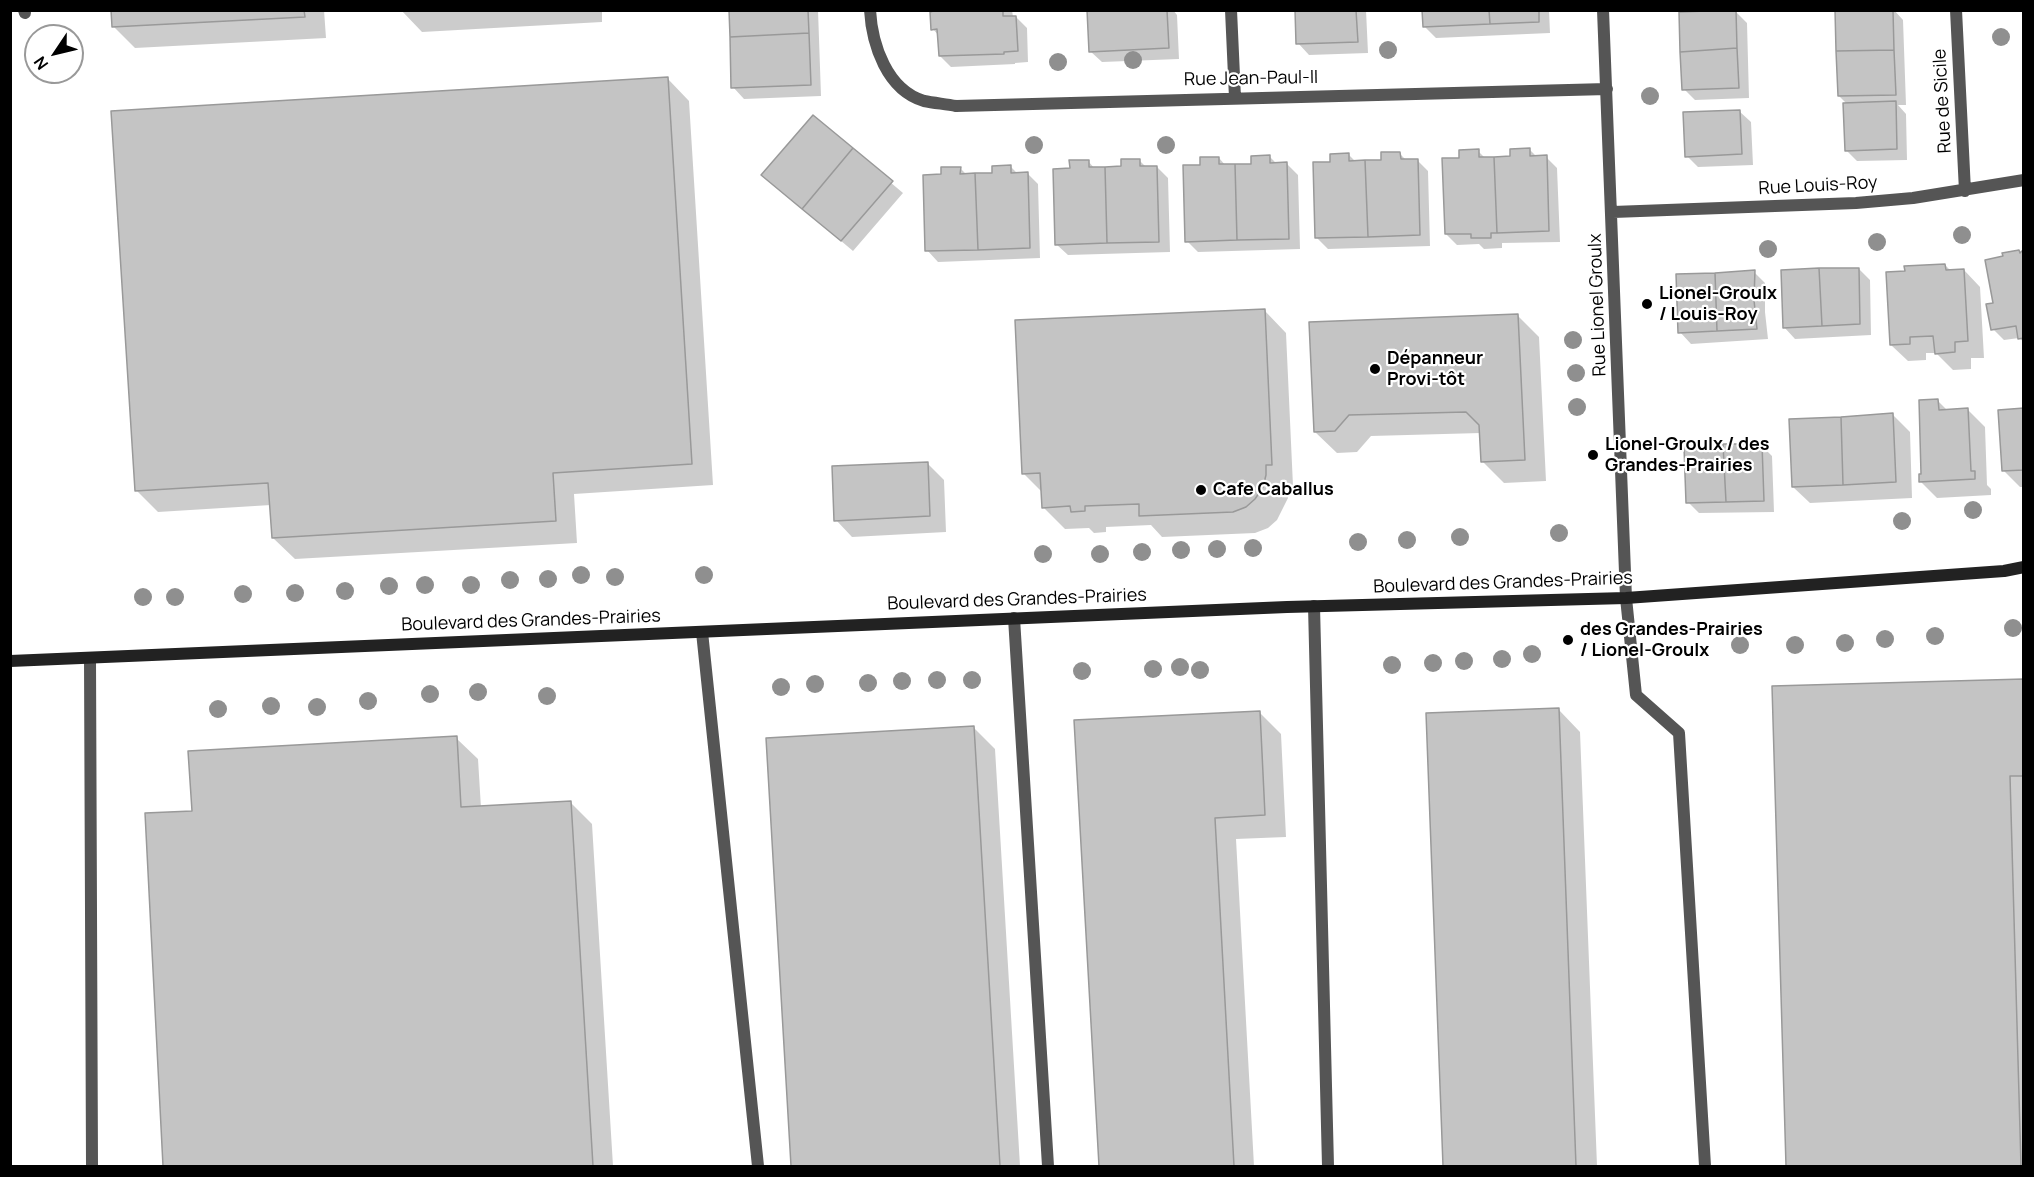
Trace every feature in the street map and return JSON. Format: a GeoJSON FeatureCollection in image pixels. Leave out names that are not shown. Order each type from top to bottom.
{"type":"FeatureCollection","features":[{"type":"Feature","properties":{"kind":"main road","name":"Boulevard des Grandes-Prairies"},"geometry":{"type":"LineString","coordinates":[[10,661],[1314,606],[1626,598],[1992,572],[2024,567]]}},
{"type":"Feature","properties":{"kind":"street","name":"Rue Jean-Paul-II"},"geometry":{"type":"LineString","coordinates":[[870,10],[878,50],[888,74],[900,89],[922,100],[956,106],[1607,89]]}},
{"type":"Feature","properties":{"kind":"street"},"geometry":{"type":"LineString","coordinates":[[1231,10],[1235,98]]}},
{"type":"Feature","properties":{"kind":"street","name":"Rue Lionel Groulx"},"geometry":{"type":"LineString","coordinates":[[1604,10],[1626,598],[1636,695],[1679,733],[1705,1167]]}},
{"type":"Feature","properties":{"kind":"street","name":"Rue de Sicile"},"geometry":{"type":"LineString","coordinates":[[1956,10],[1965,191]]}},
{"type":"Feature","properties":{"kind":"street","name":"Rue Louis-Roy"},"geometry":{"type":"LineString","coordinates":[[1613,212],[1856,203],[1965,191],[2024,180]]}},
{"type":"Feature","properties":{"kind":"street"},"geometry":{"type":"LineString","coordinates":[[1314,606],[1328,1167]]}},
{"type":"Feature","properties":{"kind":"street"},"geometry":{"type":"LineString","coordinates":[[1014,618],[1048,1167]]}},
{"type":"Feature","properties":{"kind":"street"},"geometry":{"type":"LineString","coordinates":[[702,632],[758,1167]]}},
{"type":"Feature","properties":{"kind":"street"},"geometry":{"type":"LineString","coordinates":[[90,658],[92,1167]]}},
{"type":"Feature","properties":{"kind":"building"},"geometry":{"type":"Polygon","coordinates":[[[111,10],[304,10],[305,17],[112,27],[111,10]]]}},
{"type":"Feature","properties":{"kind":"building"},"geometry":{"type":"Polygon","coordinates":[[[729,10],[808,10],[809,33],[730,37],[729,10]]]}},
{"type":"Feature","properties":{"kind":"building"},"geometry":{"type":"Polygon","coordinates":[[[937,10],[1003,10],[1003,16],[1016,16],[1018,51],[1004,52],[1004,54],[939,56],[937,29],[931,30],[930,12],[937,10]]]}},
{"type":"Feature","properties":{"kind":"building"},"geometry":{"type":"Polygon","coordinates":[[[1087,10],[1167,10],[1169,48],[1089,52],[1087,10]]]}},
{"type":"Feature","properties":{"kind":"building"},"geometry":{"type":"Polygon","coordinates":[[[1295,10],[1356,10],[1358,42],[1296,44],[1295,10]]]}},
{"type":"Feature","properties":{"kind":"building"},"geometry":{"type":"Polygon","coordinates":[[[1422,10],[1489,10],[1490,24],[1423,27],[1422,10]]]}},
{"type":"Feature","properties":{"kind":"building"},"geometry":{"type":"Polygon","coordinates":[[[1489,10],[1539,10],[1539,22],[1490,24],[1489,10]]]}},
{"type":"Feature","properties":{"kind":"building"},"geometry":{"type":"Polygon","coordinates":[[[1736,10],[1737,48],[1680,52],[1679,12],[1736,10]]]}},
{"type":"Feature","properties":{"kind":"building"},"geometry":{"type":"Polygon","coordinates":[[[1835,10],[1893,10],[1894,50],[1836,51],[1835,10]]]}},
{"type":"Feature","properties":{"kind":"building"},"geometry":{"type":"Polygon","coordinates":[[[809,33],[811,85],[731,88],[730,37],[809,33]]]}},
{"type":"Feature","properties":{"kind":"building"},"geometry":{"type":"Polygon","coordinates":[[[1737,48],[1739,88],[1682,90],[1680,52],[1737,48]]]}},
{"type":"Feature","properties":{"kind":"building"},"geometry":{"type":"Polygon","coordinates":[[[1894,50],[1896,95],[1838,96],[1836,51],[1894,50]]]}},
{"type":"Feature","properties":{"kind":"building"},"geometry":{"type":"Polygon","coordinates":[[[668,77],[692,464],[553,473],[556,521],[272,538],[268,483],[135,491],[111,111],[668,77]]]}},
{"type":"Feature","properties":{"kind":"building"},"geometry":{"type":"Polygon","coordinates":[[[1896,101],[1897,149],[1845,151],[1843,103],[1896,101]]]}},
{"type":"Feature","properties":{"kind":"building"},"geometry":{"type":"Polygon","coordinates":[[[1740,110],[1742,154],[1685,157],[1683,112],[1740,110]]]}},
{"type":"Feature","properties":{"kind":"building"},"geometry":{"type":"Polygon","coordinates":[[[813,115],[853,148],[802,209],[761,175],[813,115]]]}},
{"type":"Feature","properties":{"kind":"building"},"geometry":{"type":"Polygon","coordinates":[[[853,148],[893,181],[841,241],[802,209],[853,148]]]}},
{"type":"Feature","properties":{"kind":"building"},"geometry":{"type":"Polygon","coordinates":[[[1530,148],[1530,156],[1547,155],[1549,231],[1497,233],[1494,157],[1510,156],[1510,149],[1530,148]]]}},
{"type":"Feature","properties":{"kind":"building"},"geometry":{"type":"Polygon","coordinates":[[[1479,149],[1479,157],[1494,157],[1497,233],[1491,233],[1491,238],[1471,238],[1471,234],[1445,234],[1442,158],[1459,158],[1459,150],[1479,149]]]}},
{"type":"Feature","properties":{"kind":"building"},"geometry":{"type":"Polygon","coordinates":[[[1381,152],[1400,152],[1401,159],[1418,159],[1420,235],[1368,237],[1365,160],[1381,160],[1381,152]]]}},
{"type":"Feature","properties":{"kind":"building"},"geometry":{"type":"Polygon","coordinates":[[[1349,153],[1349,161],[1365,160],[1368,237],[1315,238],[1313,162],[1330,162],[1330,154],[1349,153]]]}},
{"type":"Feature","properties":{"kind":"building"},"geometry":{"type":"Polygon","coordinates":[[[1270,155],[1270,163],[1287,162],[1289,239],[1237,240],[1235,164],[1251,164],[1251,156],[1270,155]]]}},
{"type":"Feature","properties":{"kind":"building"},"geometry":{"type":"Polygon","coordinates":[[[1200,157],[1219,157],[1219,164],[1235,164],[1237,240],[1185,242],[1183,165],[1200,165],[1200,157]]]}},
{"type":"Feature","properties":{"kind":"building"},"geometry":{"type":"Polygon","coordinates":[[[1121,159],[1140,159],[1140,166],[1157,166],[1159,242],[1107,243],[1105,167],[1121,166],[1121,159]]]}},
{"type":"Feature","properties":{"kind":"building"},"geometry":{"type":"Polygon","coordinates":[[[1069,160],[1089,160],[1089,167],[1105,167],[1107,243],[1055,245],[1053,169],[1070,168],[1069,160]]]}},
{"type":"Feature","properties":{"kind":"building"},"geometry":{"type":"Polygon","coordinates":[[[1011,165],[1011,173],[1028,172],[1030,248],[978,250],[975,173],[992,173],[992,166],[1011,165]]]}},
{"type":"Feature","properties":{"kind":"building"},"geometry":{"type":"Polygon","coordinates":[[[941,167],[961,167],[960,174],[975,173],[978,250],[925,251],[923,175],[941,174],[941,167]]]}},
{"type":"Feature","properties":{"kind":"building"},"geometry":{"type":"Polygon","coordinates":[[[2024,249],[2024,338],[2018,339],[2016,326],[1991,330],[1986,304],[1993,303],[1985,260],[2003,256],[2002,253],[2019,250],[2020,253],[2024,249]]]}},
{"type":"Feature","properties":{"kind":"building"},"geometry":{"type":"Polygon","coordinates":[[[1945,264],[1946,270],[1964,269],[1968,341],[1955,342],[1955,352],[1935,354],[1933,336],[1910,337],[1910,344],[1890,345],[1886,272],[1905,271],[1904,266],[1945,264]]]}},
{"type":"Feature","properties":{"kind":"building"},"geometry":{"type":"Polygon","coordinates":[[[1819,268],[1859,268],[1860,324],[1822,326],[1819,268]]]}},
{"type":"Feature","properties":{"kind":"building"},"geometry":{"type":"Polygon","coordinates":[[[1819,268],[1822,326],[1783,328],[1781,270],[1819,268]]]}},
{"type":"Feature","properties":{"kind":"building"},"geometry":{"type":"Polygon","coordinates":[[[1755,270],[1754,300],[1757,329],[1717,331],[1715,273],[1755,270]]]}},
{"type":"Feature","properties":{"kind":"building"},"geometry":{"type":"Polygon","coordinates":[[[1715,273],[1717,331],[1678,333],[1676,274],[1715,273]]]}},
{"type":"Feature","properties":{"kind":"building"},"geometry":{"type":"Polygon","coordinates":[[[1265,309],[1272,465],[1266,465],[1263,487],[1255,499],[1246,507],[1233,512],[1139,516],[1139,504],[1085,506],[1085,511],[1071,512],[1070,506],[1042,508],[1040,473],[1022,474],[1015,320],[1265,309]]]}},
{"type":"Feature","properties":{"kind":"building"},"geometry":{"type":"Polygon","coordinates":[[[1518,314],[1525,460],[1481,462],[1479,425],[1466,412],[1349,415],[1335,431],[1314,432],[1309,322],[1518,314]]]}},
{"type":"Feature","properties":{"kind":"building"},"geometry":{"type":"Polygon","coordinates":[[[1938,399],[1939,410],[1968,408],[1971,471],[1975,471],[1975,479],[1919,482],[1919,474],[1921,474],[1919,400],[1938,399]]]}},
{"type":"Feature","properties":{"kind":"building"},"geometry":{"type":"Polygon","coordinates":[[[2024,408],[2024,470],[2002,471],[1998,410],[2024,408]]]}},
{"type":"Feature","properties":{"kind":"building"},"geometry":{"type":"Polygon","coordinates":[[[1893,413],[1896,482],[1843,485],[1841,417],[1893,413]]]}},
{"type":"Feature","properties":{"kind":"building"},"geometry":{"type":"Polygon","coordinates":[[[1841,417],[1843,485],[1792,487],[1789,419],[1841,417]]]}},
{"type":"Feature","properties":{"kind":"building"},"geometry":{"type":"Polygon","coordinates":[[[1723,444],[1762,444],[1764,501],[1726,502],[1723,444]]]}},
{"type":"Feature","properties":{"kind":"building"},"geometry":{"type":"Polygon","coordinates":[[[1723,444],[1726,502],[1686,503],[1684,447],[1723,444]]]}},
{"type":"Feature","properties":{"kind":"building"},"geometry":{"type":"Polygon","coordinates":[[[928,462],[930,516],[834,521],[832,466],[928,462]]]}},
{"type":"Feature","properties":{"kind":"building"},"geometry":{"type":"Polygon","coordinates":[[[2024,679],[2024,776],[2010,776],[2021,1166],[1786,1166],[1772,686],[2024,679]]]}},
{"type":"Feature","properties":{"kind":"building"},"geometry":{"type":"Polygon","coordinates":[[[1559,708],[1576,1166],[1443,1166],[1426,713],[1559,708]]]}},
{"type":"Feature","properties":{"kind":"building"},"geometry":{"type":"Polygon","coordinates":[[[1260,711],[1265,815],[1215,818],[1234,1166],[1099,1166],[1074,720],[1260,711]]]}},
{"type":"Feature","properties":{"kind":"building"},"geometry":{"type":"Polygon","coordinates":[[[974,726],[1000,1166],[791,1166],[766,738],[974,726]]]}},
{"type":"Feature","properties":{"kind":"building"},"geometry":{"type":"Polygon","coordinates":[[[457,736],[461,807],[571,801],[593,1166],[163,1166],[145,813],[192,811],[188,751],[457,736]]]}},
{"type":"Feature","properties":{"kind":"place","name":"Lionel-Groulx / Louis-Roy"},"geometry":{"type":"Point","coordinates":[1647,304]}},
{"type":"Feature","properties":{"kind":"place","name":"Dépanneur Provi-tôt"},"geometry":{"type":"Point","coordinates":[1375,369]}},
{"type":"Feature","properties":{"kind":"place","name":"Lionel-Groulx / des Grandes-Prairies"},"geometry":{"type":"Point","coordinates":[1593,455]}},
{"type":"Feature","properties":{"kind":"place","name":"Cafe Caballus"},"geometry":{"type":"Point","coordinates":[1201,490]}},
{"type":"Feature","properties":{"kind":"place","name":"des Grandes-Prairies / Lionel-Groulx"},"geometry":{"type":"Point","coordinates":[1568,640]}}]}
